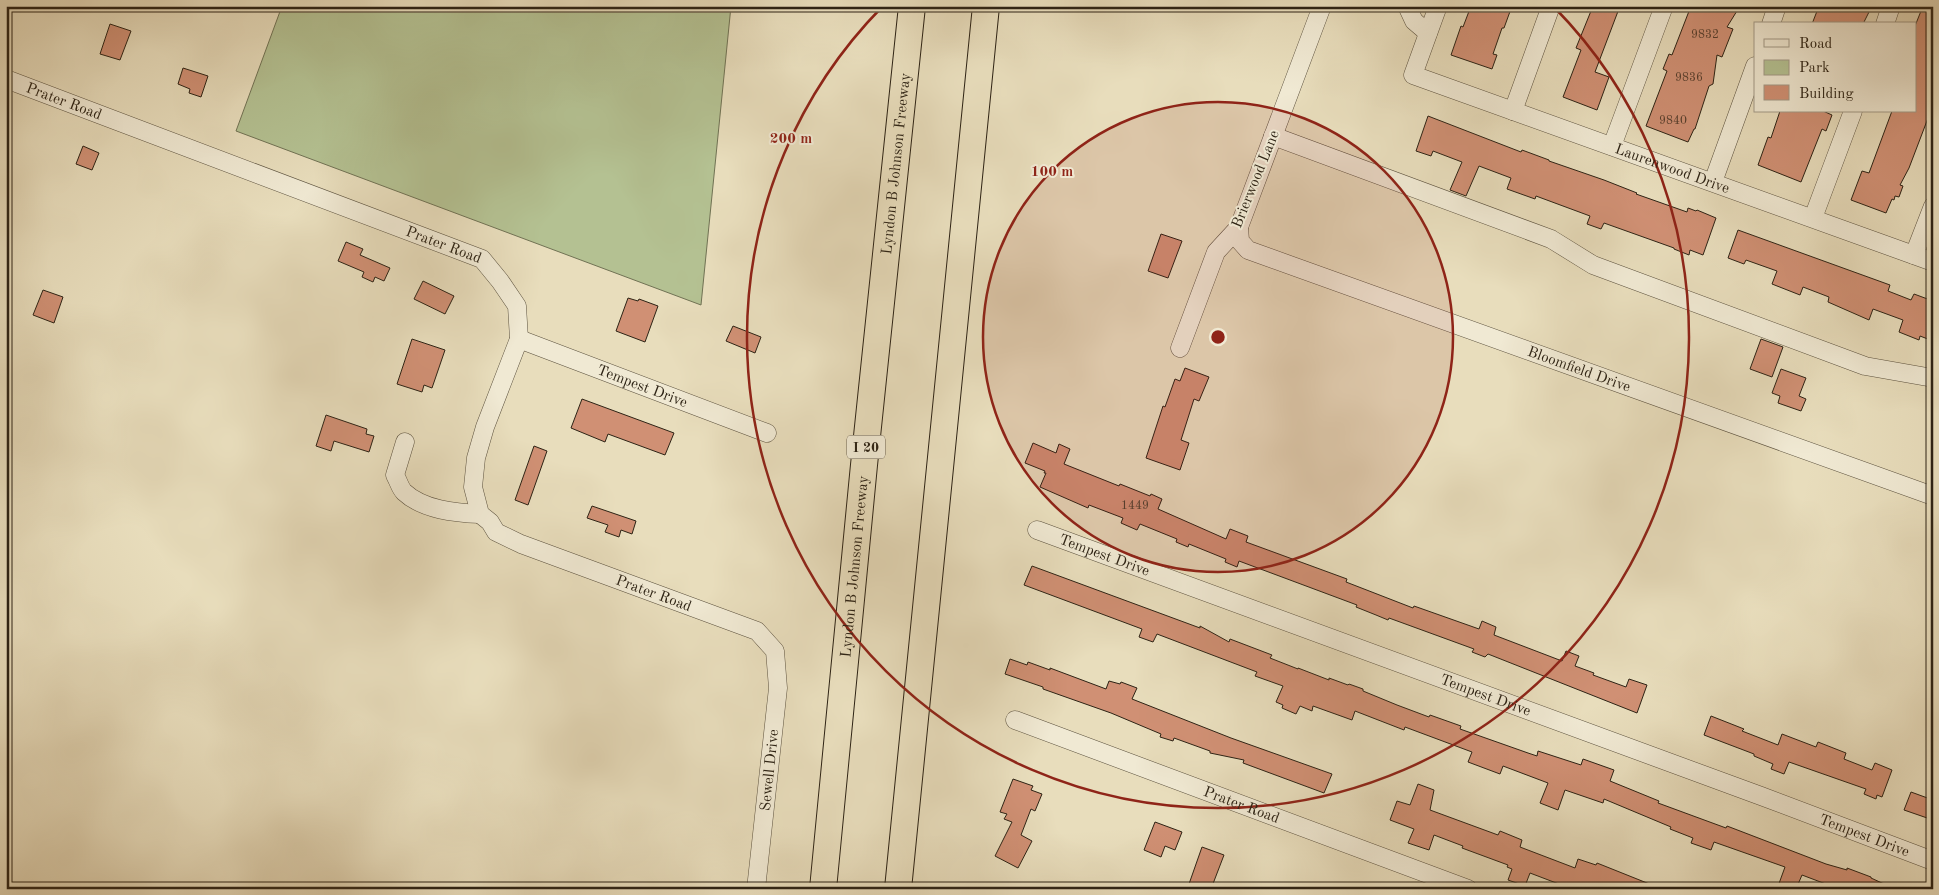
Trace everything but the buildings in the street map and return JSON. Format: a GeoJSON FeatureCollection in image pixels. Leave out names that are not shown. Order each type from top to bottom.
{"type":"FeatureCollection","features":[{"type":"Feature","properties":{"kind":"highway","name":"Lyndon B Johnson Freeway"},"geometry":{"type":"LineString","coordinates":[[823,889],[861,495],[912,6]]}},
{"type":"Feature","properties":{"kind":"highway"},"geometry":{"type":"LineString","coordinates":[[898,889],[986,6]]}},
{"type":"Feature","properties":{"kind":"highway"},"geometry":{"type":"LineString","coordinates":[[904,889],[909,783]]}},
{"type":"Feature","properties":{"kind":"street","name":"Brierwood Lane"},"geometry":{"type":"LineString","coordinates":[[1180,348],[1216,252],[1239,227],[1322,6]]}},
{"type":"Feature","properties":{"kind":"street"},"geometry":{"type":"LineString","coordinates":[[1407,6],[1414,21],[1428,33],[1438,6]]}},
{"type":"Feature","properties":{"kind":"street"},"geometry":{"type":"LineString","coordinates":[[1512,112],[1552,6]]}},
{"type":"Feature","properties":{"kind":"street"},"geometry":{"type":"LineString","coordinates":[[1612,146],[1664,6]]}},
{"type":"Feature","properties":{"kind":"street"},"geometry":{"type":"LineString","coordinates":[[1772,22],[1777,6]]}},
{"type":"Feature","properties":{"kind":"street"},"geometry":{"type":"LineString","coordinates":[[1886,22],[1891,6]]}},
{"type":"Feature","properties":{"kind":"street","name":"Laurenwood Drive"},"geometry":{"type":"LineString","coordinates":[[1428,33],[1413,75],[1933,262]]}},
{"type":"Feature","properties":{"kind":"street"},"geometry":{"type":"LineString","coordinates":[[1713,182],[1754,69]]}},
{"type":"Feature","properties":{"kind":"street","name":"Prater Road"},"geometry":{"type":"LineString","coordinates":[[6,79],[482,259],[517,306],[519,339],[485,427],[476,458],[473,487],[480,514],[490,522],[496,532],[521,544],[757,632],[775,651]]}},
{"type":"Feature","properties":{"kind":"street"},"geometry":{"type":"LineString","coordinates":[[1813,218],[1853,112]]}},
{"type":"Feature","properties":{"kind":"street"},"geometry":{"type":"LineString","coordinates":[[1273,136],[1551,238],[1592,265],[1865,366],[1933,378]]}},
{"type":"Feature","properties":{"kind":"street"},"geometry":{"type":"LineString","coordinates":[[1914,255],[1933,206]]}},
{"type":"Feature","properties":{"kind":"street","name":"Bloomfield Drive"},"geometry":{"type":"LineString","coordinates":[[1239,227],[1240,240],[1248,250],[1933,496]]}},
{"type":"Feature","properties":{"kind":"street","name":"Tempest Drive"},"geometry":{"type":"LineString","coordinates":[[519,339],[767,433]]}},
{"type":"Feature","properties":{"kind":"street"},"geometry":{"type":"LineString","coordinates":[[405,442],[395,475],[403,492],[441,510],[460,514],[480,514]]}},
{"type":"Feature","properties":{"kind":"street","name":"Tempest Drive"},"geometry":{"type":"LineString","coordinates":[[1037,530],[1933,861]]}},
{"type":"Feature","properties":{"kind":"street","name":"Sewell Drive"},"geometry":{"type":"LineString","coordinates":[[756,889],[778,688],[775,651]]}},
{"type":"Feature","properties":{"kind":"street","name":"Prater Road"},"geometry":{"type":"LineString","coordinates":[[1015,720],[1468,889]]}},
{"type":"Feature","properties":{"kind":"green space"},"geometry":{"type":"Polygon","coordinates":[[[282,6],[731,6],[701,305],[236,131],[282,6]]]}}]}
